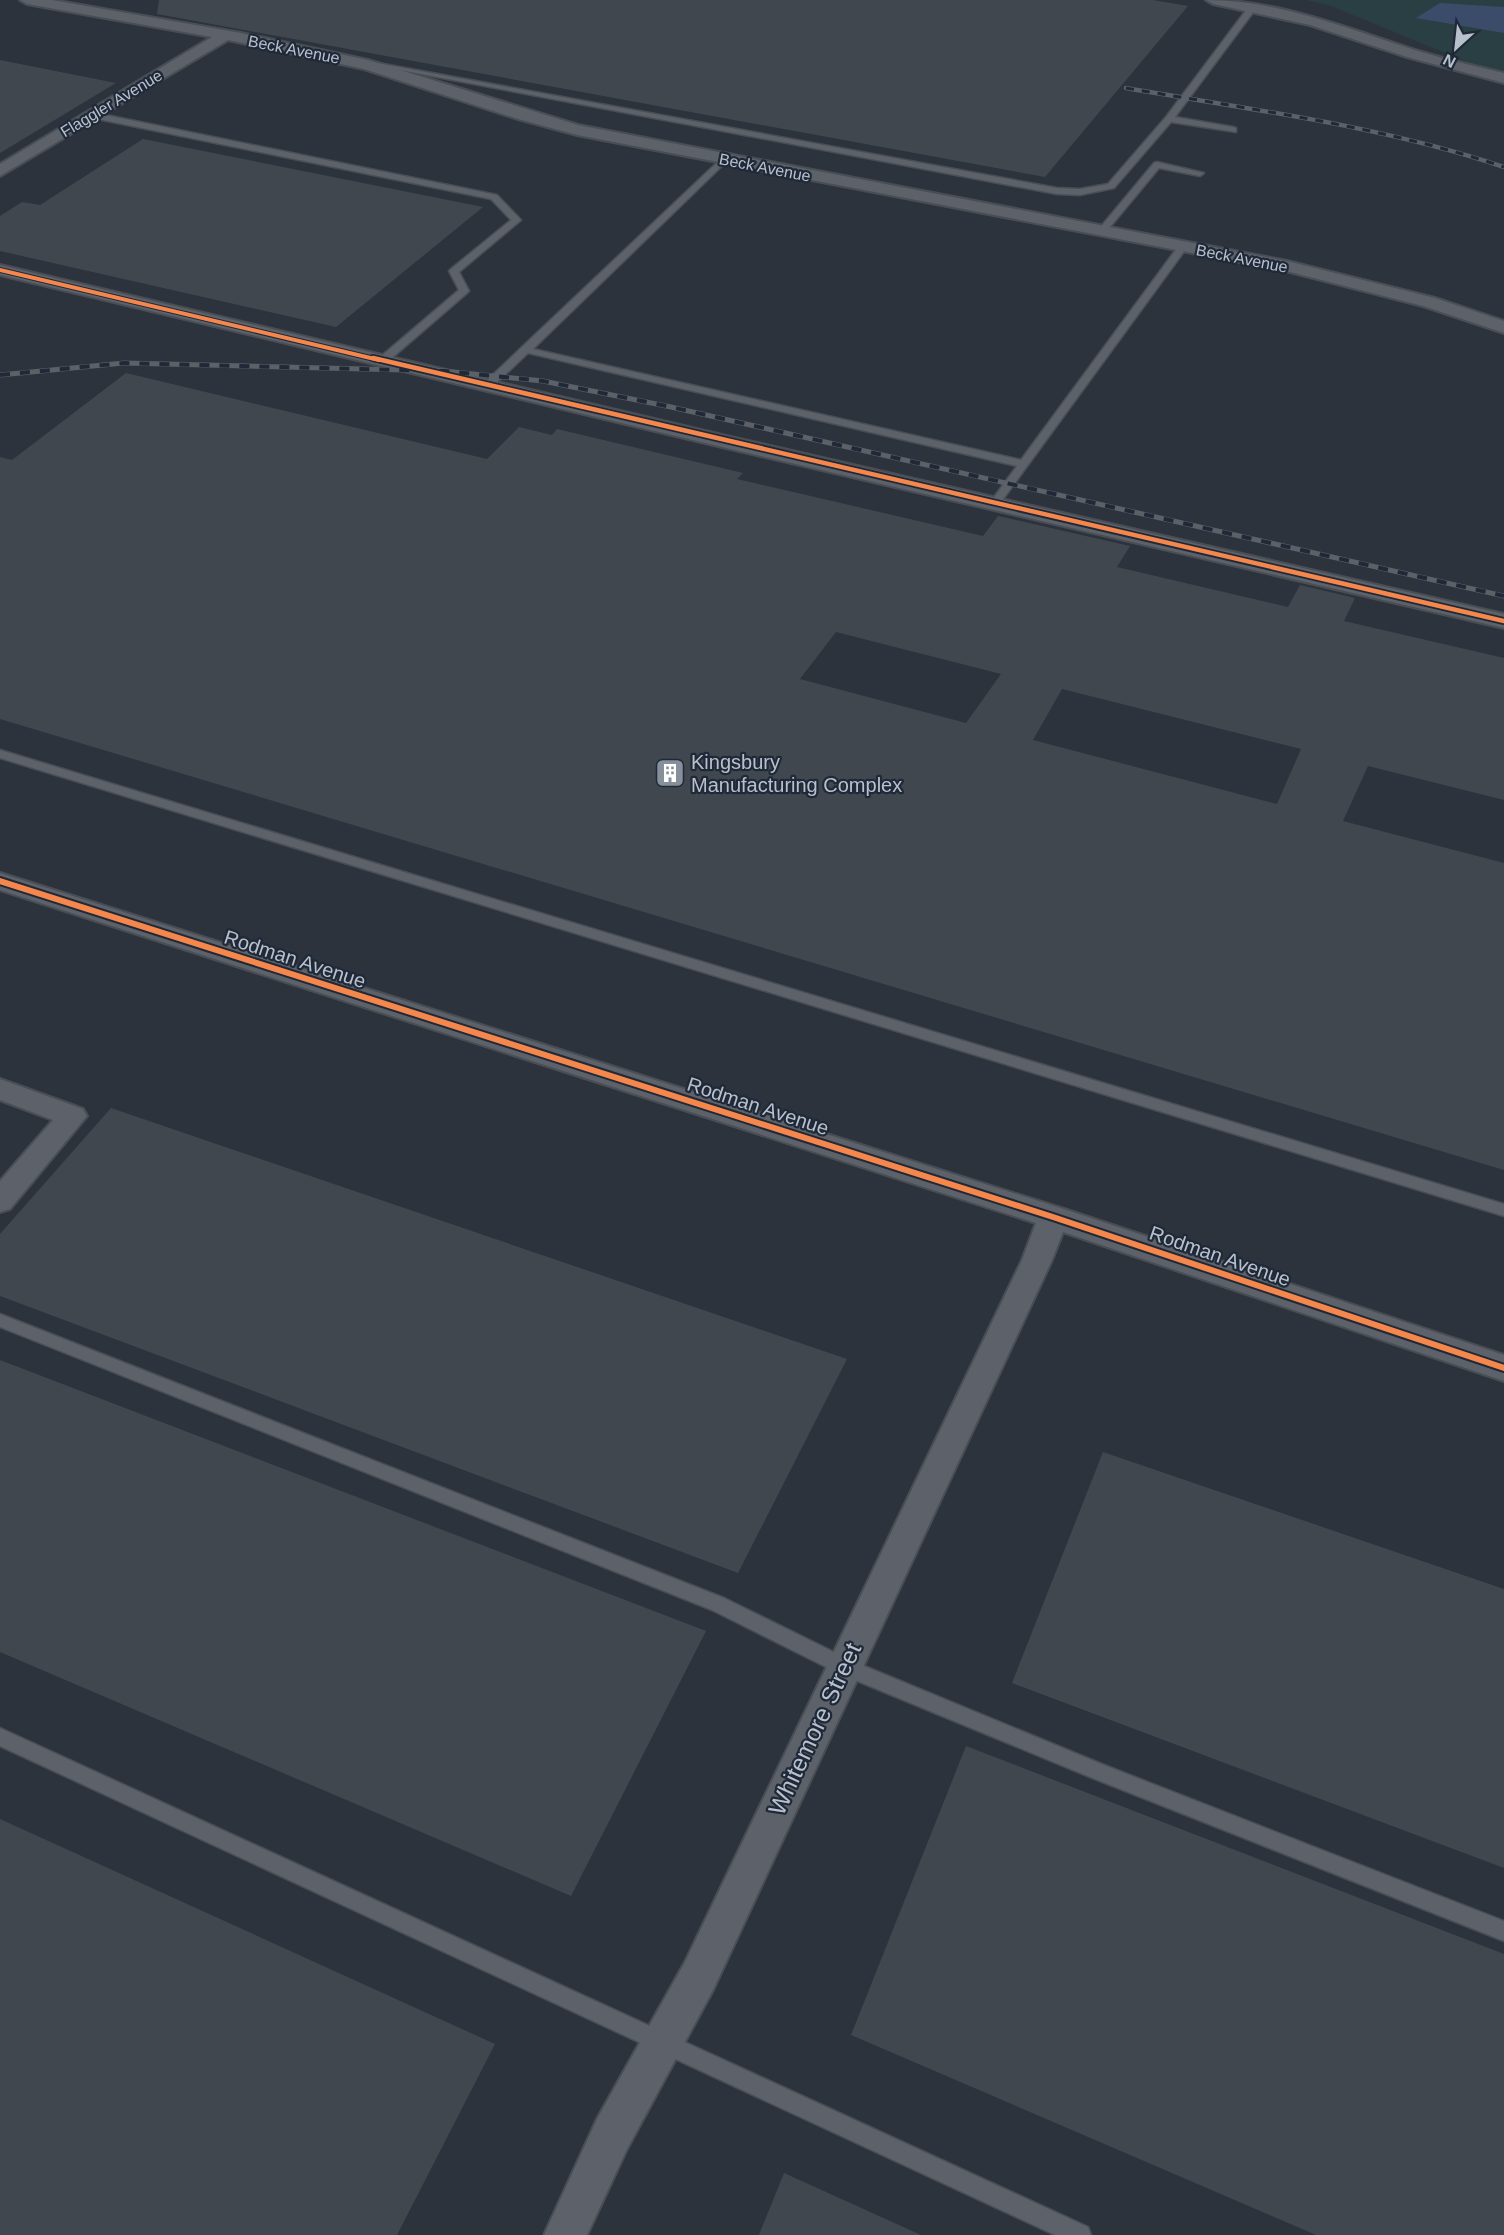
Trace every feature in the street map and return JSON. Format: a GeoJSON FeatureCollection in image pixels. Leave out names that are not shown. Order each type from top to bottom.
{"type":"FeatureCollection","features":[{"type":"Feature","properties":{"kind":"street","name":"Beck Avenue"},"geometry":{"type":"LineString","coordinates":[[27,0],[333,57],[397,73],[539,121],[724,159],[1287,266],[1429,302],[1504,327]]}},
{"type":"Feature","properties":{"kind":"street"},"geometry":{"type":"LineString","coordinates":[[1213,0],[1314,21],[1412,54],[1504,78]]}},
{"type":"Feature","properties":{"kind":"street","name":"Flaggler Avenue"},"geometry":{"type":"LineString","coordinates":[[0,171],[224,36]]}},
{"type":"Feature","properties":{"kind":"street"},"geometry":{"type":"LineString","coordinates":[[0,270],[487,386],[1504,621]]}},
{"type":"Feature","properties":{"kind":"street","name":"Rodman Avenue"},"geometry":{"type":"LineString","coordinates":[[0,881],[1053,1217],[1504,1368]]}},
{"type":"Feature","properties":{"kind":"street"},"geometry":{"type":"LineString","coordinates":[[0,1089],[73,1116],[0,1201]]}},
{"type":"Feature","properties":{"kind":"street","name":"Whitemore Street"},"geometry":{"type":"LineString","coordinates":[[565,2235],[612,2134],[699,1976],[1037,1260],[1053,1217]]}},
{"type":"Feature","properties":{"kind":"lane"},"geometry":{"type":"LineString","coordinates":[[333,57],[1058,191],[1080,192],[1111,186],[1169,119],[1253,7]]}},
{"type":"Feature","properties":{"kind":"lane"},"geometry":{"type":"LineString","coordinates":[[91,115],[494,197],[516,220],[454,271],[465,291],[382,361]]}},
{"type":"Feature","properties":{"kind":"lane"},"geometry":{"type":"LineString","coordinates":[[1169,119],[1233,130]]}},
{"type":"Feature","properties":{"kind":"lane"},"geometry":{"type":"LineString","coordinates":[[487,386],[724,159]]}},
{"type":"Feature","properties":{"kind":"lane"},"geometry":{"type":"LineString","coordinates":[[1102,231],[1156,165],[1200,173]]}},
{"type":"Feature","properties":{"kind":"lane"},"geometry":{"type":"LineString","coordinates":[[994,504],[1183,246]]}},
{"type":"Feature","properties":{"kind":"lane"},"geometry":{"type":"LineString","coordinates":[[526,350],[1024,464]]}},
{"type":"Feature","properties":{"kind":"lane"},"geometry":{"type":"LineString","coordinates":[[0,754],[1504,1210]]}},
{"type":"Feature","properties":{"kind":"lane"},"geometry":{"type":"LineString","coordinates":[[0,1320],[718,1604],[845,1667],[1097,1771],[1504,1931]]}},
{"type":"Feature","properties":{"kind":"lane"},"geometry":{"type":"LineString","coordinates":[[0,1737],[1080,2235]]}},
{"type":"Feature","properties":{"kind":"green space"},"geometry":{"type":"Polygon","coordinates":[[[1306,0],[1504,0],[1504,74],[1484,69],[1331,6],[1306,0]]]}},
{"type":"Feature","properties":{"kind":"water"},"geometry":{"type":"Polygon","coordinates":[[[1440,3],[1504,7],[1504,33],[1416,18],[1440,3]]]}},
{"type":"Feature","properties":{"kind":"building"},"geometry":{"type":"Polygon","coordinates":[[[159,0],[1153,0],[1188,6],[1045,177],[157,14],[159,0]]]}},
{"type":"Feature","properties":{"kind":"building"},"geometry":{"type":"Polygon","coordinates":[[[0,60],[116,83],[0,153],[0,60]]]}},
{"type":"Feature","properties":{"kind":"building"},"geometry":{"type":"Polygon","coordinates":[[[143,139],[483,207],[336,327],[0,251],[0,216],[22,202],[40,205],[143,139]]]}},
{"type":"Feature","properties":{"kind":"building","name":"Kingsbury Manufacturing Complex"},"geometry":{"type":"Polygon","coordinates":[[[126,373],[487,459],[519,427],[552,435],[557,429],[743,473],[737,479],[983,536],[998,516],[1130,546],[1117,567],[1288,607],[1300,585],[1355,598],[1344,621],[1504,658],[1504,800],[1368,766],[1343,821],[1504,863],[1504,1170],[0,719],[0,457],[12,460],[126,373]],[[836,632],[800,679],[966,723],[1001,674],[836,632]],[[1062,689],[1033,740],[1277,804],[1301,749],[1062,689]]]}},
{"type":"Feature","properties":{"kind":"building"},"geometry":{"type":"Polygon","coordinates":[[[111,1108],[847,1359],[738,1573],[0,1296],[0,1234],[111,1108]]]}},
{"type":"Feature","properties":{"kind":"building"},"geometry":{"type":"Polygon","coordinates":[[[0,1360],[706,1631],[571,1896],[0,1652],[0,1360]]]}},
{"type":"Feature","properties":{"kind":"building"},"geometry":{"type":"Polygon","coordinates":[[[1103,1452],[1504,1589],[1504,1868],[1012,1683],[1103,1452]]]}},
{"type":"Feature","properties":{"kind":"building"},"geometry":{"type":"Polygon","coordinates":[[[966,1746],[1504,1954],[1504,2235],[1316,2235],[851,2035],[966,1746]]]}},
{"type":"Feature","properties":{"kind":"building"},"geometry":{"type":"Polygon","coordinates":[[[0,1819],[495,2044],[397,2235],[0,2235],[0,1819]]]}},
{"type":"Feature","properties":{"kind":"building"},"geometry":{"type":"Polygon","coordinates":[[[784,2173],[921,2235],[759,2235],[784,2173]]]}},
{"type":"Feature","properties":{"kind":"railway"},"geometry":{"type":"LineString","coordinates":[[1126,88],[1317,120],[1411,140],[1504,167]]}},
{"type":"Feature","properties":{"kind":"railway"},"geometry":{"type":"LineString","coordinates":[[0,375],[124,363],[444,371],[543,381],[671,407],[1504,596]]}},
{"type":"Feature","properties":{"kind":"cycle path"},"geometry":{"type":"LineString","coordinates":[[0,270],[722,441],[1504,621]]}},
{"type":"Feature","properties":{"kind":"cycle path"},"geometry":{"type":"LineString","coordinates":[[0,881],[1053,1217],[1504,1368]]}},
{"type":"Feature","properties":{"kind":"place","name":"Kingsbury Manufacturing Complex"},"geometry":{"type":"Point","coordinates":[670,773]}}]}
